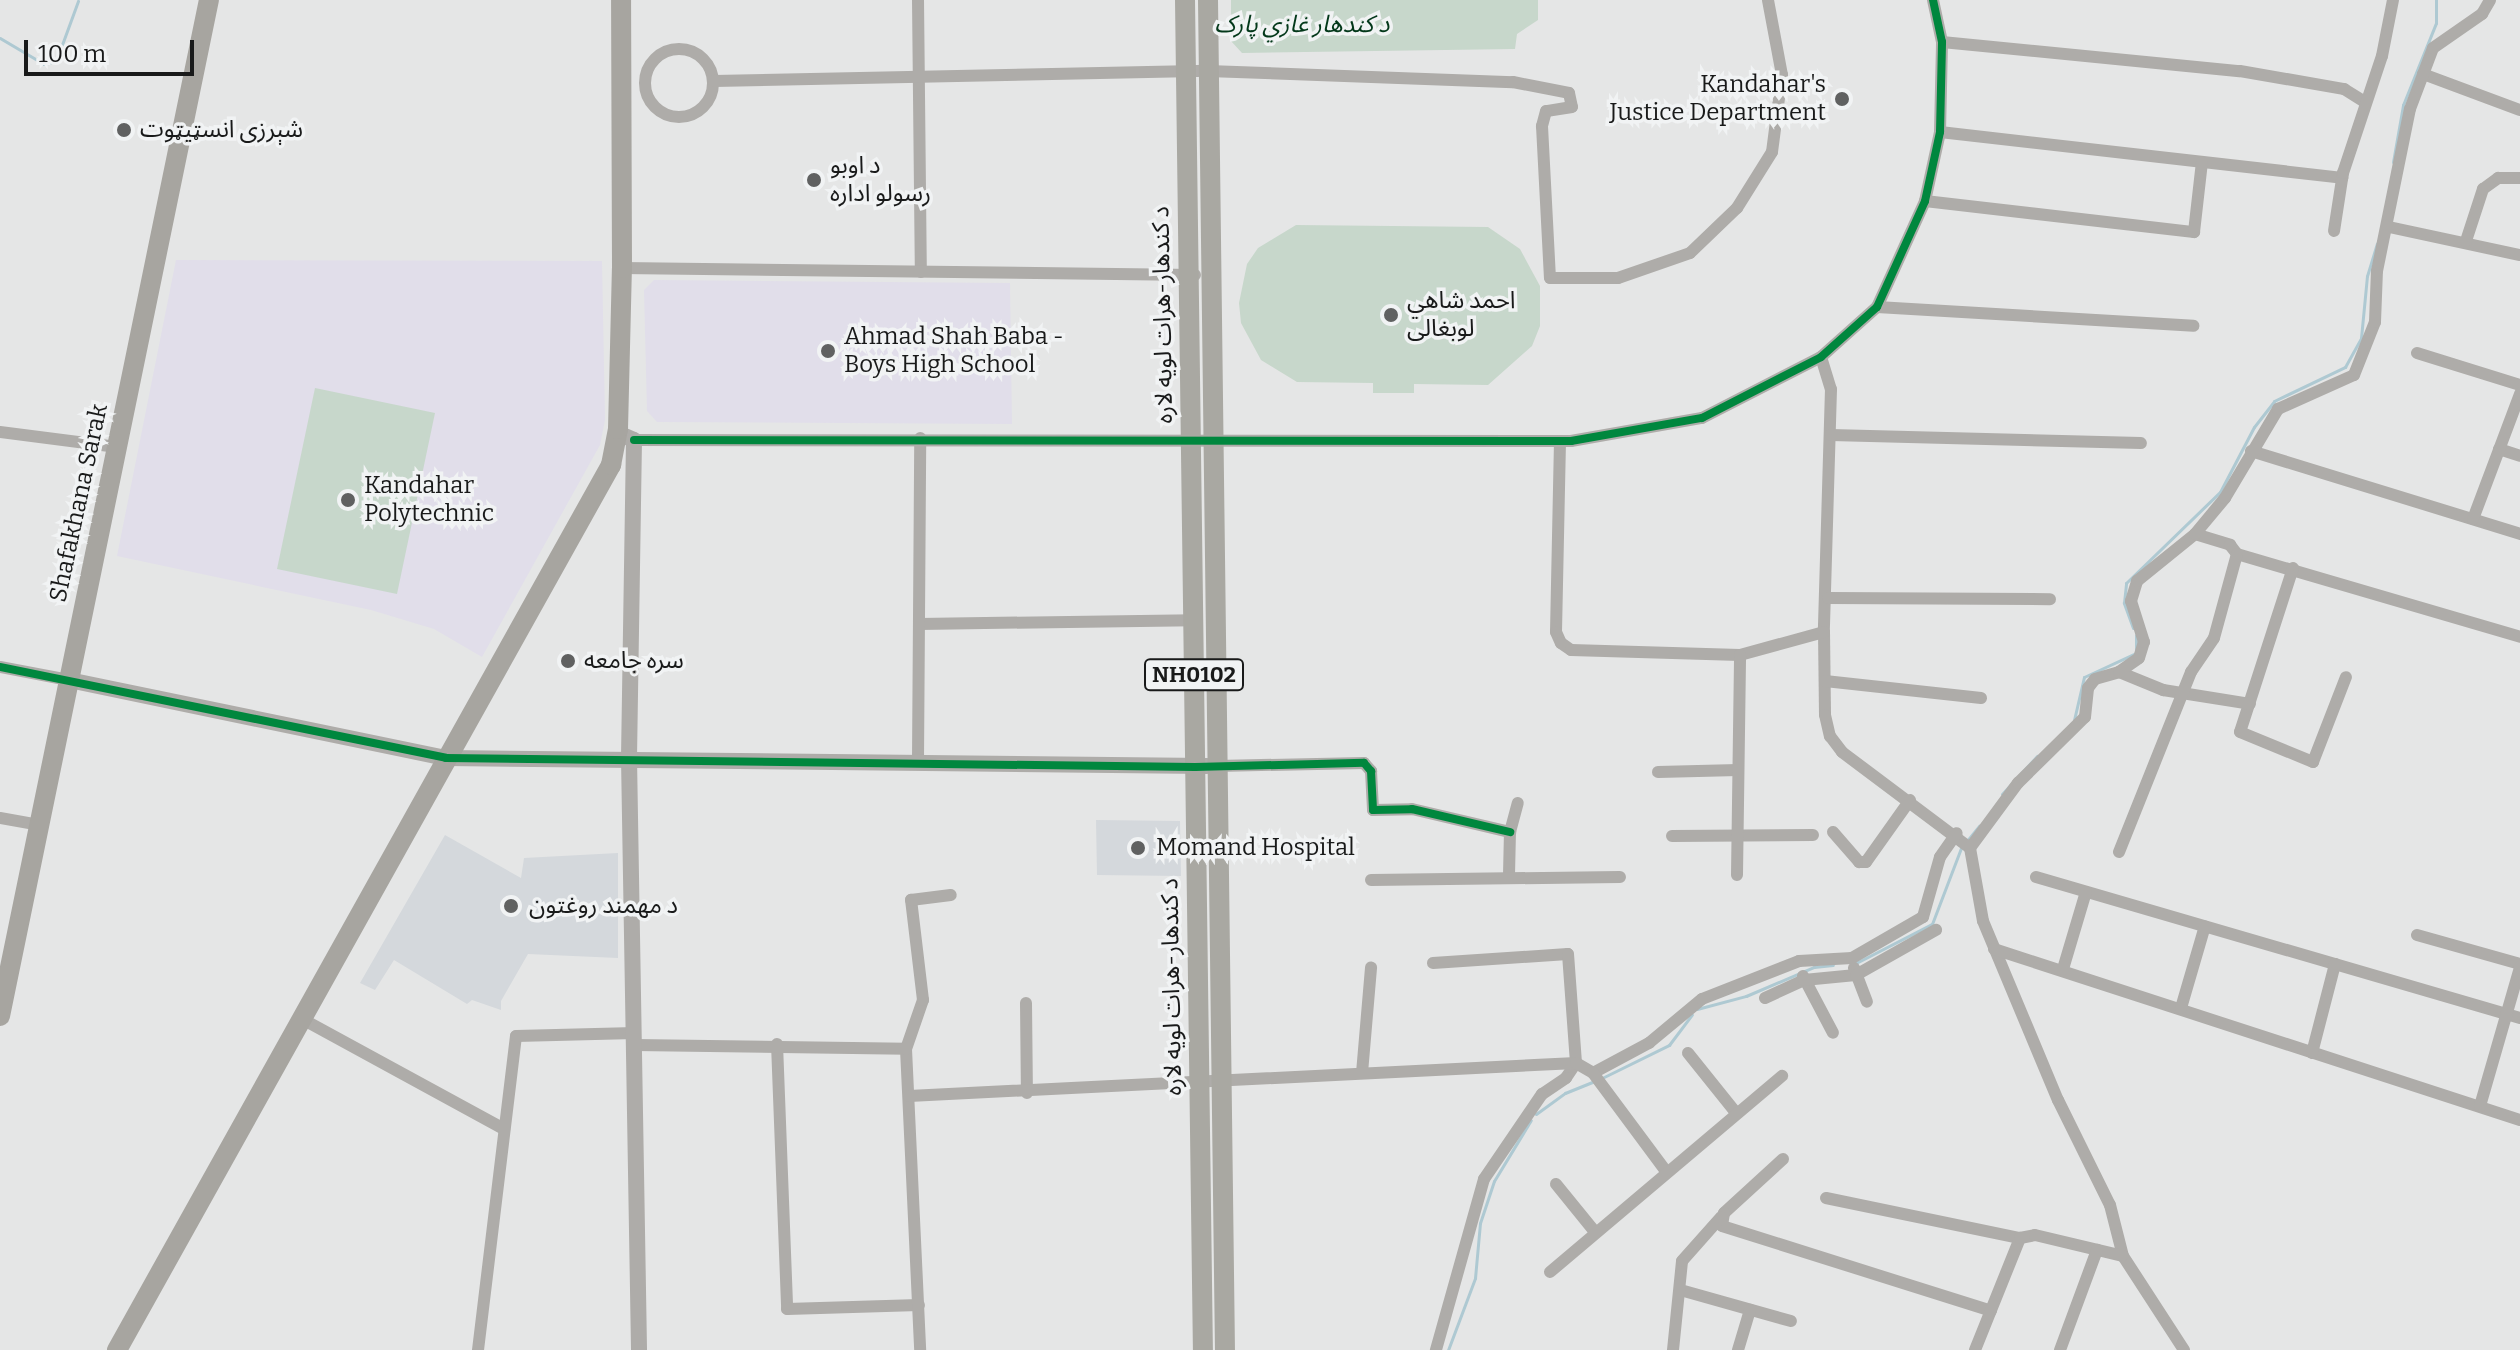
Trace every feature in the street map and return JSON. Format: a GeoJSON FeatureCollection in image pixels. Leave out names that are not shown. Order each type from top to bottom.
{"type":"FeatureCollection","features":[{"type":"Feature","properties":{"kind":"highway","name":"د کندهار-هرات لويه لاره"},"geometry":{"type":"LineString","coordinates":[[1185,0],[1203,1350]]}},
{"type":"Feature","properties":{"kind":"highway","name":"د کندهار-هرات لويه لاره"},"geometry":{"type":"LineString","coordinates":[[1208,0],[1225,1350]]}},
{"type":"Feature","properties":{"kind":"main road","name":"Shafakhana Sarak"},"geometry":{"type":"LineString","coordinates":[[0,1016],[209,0]]}},
{"type":"Feature","properties":{"kind":"main road"},"geometry":{"type":"LineString","coordinates":[[117,1350],[304,1020],[626,436],[621,0]]}},
{"type":"Feature","properties":{"kind":"street"},"geometry":{"type":"LineString","coordinates":[[918,0],[921,272]]}},
{"type":"Feature","properties":{"kind":"street"},"geometry":{"type":"LineString","coordinates":[[714,81],[1208,71],[1513,82],[1569,93],[1572,107],[1546,111],[1542,126],[1550,278],[1618,278],[1690,253],[1737,208],[1772,152],[1782,75],[1768,0]]}},
{"type":"Feature","properties":{"kind":"street"},"geometry":{"type":"LineString","coordinates":[[639,1350],[626,436],[1560,441],[1632,433],[1702,418],[1821,357],[1877,307],[1925,201],[1940,132],[1942,42],[1933,0]]}},
{"type":"Feature","properties":{"kind":"street"},"geometry":{"type":"LineString","coordinates":[[2334,231],[2342,178],[2363,101],[2382,56],[2393,0]]}},
{"type":"Feature","properties":{"kind":"street"},"geometry":{"type":"LineString","coordinates":[[1593,1073],[1649,1043],[1702,999],[1799,961],[1852,958],[1923,917],[1940,857],[1964,841],[2085,717],[2088,688],[2095,679],[2119,672],[2139,658],[2144,642],[2131,601],[2137,581],[2195,534],[2225,498],[2278,409],[2354,375],[2375,322],[2377,271],[2389,227],[2410,109],[2433,48],[2482,14],[2490,0]]}},
{"type":"Feature","properties":{"kind":"street"},"geometry":{"type":"LineString","coordinates":[[1942,42],[2240,71],[2344,89],[2363,101]]}},
{"type":"Feature","properties":{"kind":"street"},"geometry":{"type":"LineString","coordinates":[[671,48],[683,48],[704,59],[714,81],[708,101],[681,117],[660,112],[644,84],[651,61],[671,48]]}},
{"type":"Feature","properties":{"kind":"street"},"geometry":{"type":"LineString","coordinates":[[2423,74],[2520,110]]}},
{"type":"Feature","properties":{"kind":"street"},"geometry":{"type":"LineString","coordinates":[[621,84],[644,84]]}},
{"type":"Feature","properties":{"kind":"street"},"geometry":{"type":"LineString","coordinates":[[1940,132],[2342,178]]}},
{"type":"Feature","properties":{"kind":"street"},"geometry":{"type":"LineString","coordinates":[[1925,201],[2194,232],[2202,162]]}},
{"type":"Feature","properties":{"kind":"street"},"geometry":{"type":"LineString","coordinates":[[2466,241],[2483,189],[2498,178],[2520,178]]}},
{"type":"Feature","properties":{"kind":"street"},"geometry":{"type":"LineString","coordinates":[[2389,227],[2466,241],[2520,255]]}},
{"type":"Feature","properties":{"kind":"street"},"geometry":{"type":"LineString","coordinates":[[622,268],[1210,275]]}},
{"type":"Feature","properties":{"kind":"street"},"geometry":{"type":"LineString","coordinates":[[1877,307],[2193,326]]}},
{"type":"Feature","properties":{"kind":"street"},"geometry":{"type":"LineString","coordinates":[[2417,353],[2520,385]]}},
{"type":"Feature","properties":{"kind":"street"},"geometry":{"type":"LineString","coordinates":[[1821,357],[1831,389],[1828,598],[1824,632],[1830,736],[1842,752],[1964,841],[1983,921],[2058,1100],[2110,1205],[2123,1256],[2184,1350]]}},
{"type":"Feature","properties":{"kind":"street"},"geometry":{"type":"LineString","coordinates":[[2473,519],[2520,394]]}},
{"type":"Feature","properties":{"kind":"street"},"geometry":{"type":"LineString","coordinates":[[0,432],[117,447]]}},
{"type":"Feature","properties":{"kind":"street"},"geometry":{"type":"LineString","coordinates":[[1831,435],[2141,443]]}},
{"type":"Feature","properties":{"kind":"street"},"geometry":{"type":"LineString","coordinates":[[918,760],[920,438]]}},
{"type":"Feature","properties":{"kind":"street"},"geometry":{"type":"LineString","coordinates":[[1560,441],[1556,632],[1561,643],[1571,650],[1740,655],[1824,632]]}},
{"type":"Feature","properties":{"kind":"street"},"geometry":{"type":"LineString","coordinates":[[2499,449],[2520,456]]}},
{"type":"Feature","properties":{"kind":"street"},"geometry":{"type":"LineString","coordinates":[[2251,451],[2520,534]]}},
{"type":"Feature","properties":{"kind":"street"},"geometry":{"type":"LineString","coordinates":[[2195,534],[2230,545],[2237,554],[2520,637]]}},
{"type":"Feature","properties":{"kind":"street"},"geometry":{"type":"LineString","coordinates":[[2119,852],[2188,690],[2191,672],[2214,638],[2237,554]]}},
{"type":"Feature","properties":{"kind":"street"},"geometry":{"type":"LineString","coordinates":[[2293,568],[2242,734],[2313,762],[2346,677]]}},
{"type":"Feature","properties":{"kind":"street"},"geometry":{"type":"LineString","coordinates":[[1828,598],[2050,599]]}},
{"type":"Feature","properties":{"kind":"street"},"geometry":{"type":"LineString","coordinates":[[919,624],[1193,620]]}},
{"type":"Feature","properties":{"kind":"street"},"geometry":{"type":"LineString","coordinates":[[1737,875],[1740,655]]}},
{"type":"Feature","properties":{"kind":"street"},"geometry":{"type":"LineString","coordinates":[[0,667],[446,758],[918,760],[1195,767],[1364,763],[1371,771],[1373,810],[1412,809],[1510,832]]}},
{"type":"Feature","properties":{"kind":"street"},"geometry":{"type":"LineString","coordinates":[[2119,672],[2163,690],[2188,690],[2250,704]]}},
{"type":"Feature","properties":{"kind":"street"},"geometry":{"type":"LineString","coordinates":[[1825,681],[1981,698]]}},
{"type":"Feature","properties":{"kind":"street"},"geometry":{"type":"LineString","coordinates":[[1658,772],[1738,770]]}},
{"type":"Feature","properties":{"kind":"street"},"geometry":{"type":"LineString","coordinates":[[1833,832],[1859,862],[1866,862],[1910,800]]}},
{"type":"Feature","properties":{"kind":"street"},"geometry":{"type":"LineString","coordinates":[[1509,875],[1510,832],[1518,803]]}},
{"type":"Feature","properties":{"kind":"street"},"geometry":{"type":"LineString","coordinates":[[0,818],[40,825]]}},
{"type":"Feature","properties":{"kind":"street"},"geometry":{"type":"LineString","coordinates":[[1672,836],[1813,835]]}},
{"type":"Feature","properties":{"kind":"street"},"geometry":{"type":"LineString","coordinates":[[1371,880],[1509,875],[1620,877]]}},
{"type":"Feature","properties":{"kind":"street"},"geometry":{"type":"LineString","coordinates":[[2036,877],[2520,1018]]}},
{"type":"Feature","properties":{"kind":"street"},"geometry":{"type":"LineString","coordinates":[[2063,969],[2086,892]]}},
{"type":"Feature","properties":{"kind":"street"},"geometry":{"type":"LineString","coordinates":[[920,1350],[906,1049],[923,1000],[911,900],[951,895]]}},
{"type":"Feature","properties":{"kind":"street"},"geometry":{"type":"LineString","coordinates":[[2181,1008],[2205,926]]}},
{"type":"Feature","properties":{"kind":"street"},"geometry":{"type":"LineString","coordinates":[[1765,998],[1804,980],[1856,975],[1936,930]]}},
{"type":"Feature","properties":{"kind":"street"},"geometry":{"type":"LineString","coordinates":[[2417,935],[2520,965],[2480,1106]]}},
{"type":"Feature","properties":{"kind":"street"},"geometry":{"type":"LineString","coordinates":[[1994,949],[2520,1120]]}},
{"type":"Feature","properties":{"kind":"street"},"geometry":{"type":"LineString","coordinates":[[1433,963],[1568,954],[1576,1063],[1566,1078],[1542,1094],[1484,1179],[1436,1350]]}},
{"type":"Feature","properties":{"kind":"street"},"geometry":{"type":"LineString","coordinates":[[1852,958],[1867,1002]]}},
{"type":"Feature","properties":{"kind":"street"},"geometry":{"type":"LineString","coordinates":[[1799,961],[1804,980],[1833,1033]]}},
{"type":"Feature","properties":{"kind":"street"},"geometry":{"type":"LineString","coordinates":[[2312,1053],[2335,964]]}},
{"type":"Feature","properties":{"kind":"street"},"geometry":{"type":"LineString","coordinates":[[1362,1073],[1371,967]]}},
{"type":"Feature","properties":{"kind":"street"},"geometry":{"type":"LineString","coordinates":[[1026,1003],[1027,1093]]}},
{"type":"Feature","properties":{"kind":"street"},"geometry":{"type":"LineString","coordinates":[[304,1020],[504,1129]]}},
{"type":"Feature","properties":{"kind":"street"},"geometry":{"type":"LineString","coordinates":[[478,1350],[516,1036],[906,1049]]}},
{"type":"Feature","properties":{"kind":"street"},"geometry":{"type":"LineString","coordinates":[[777,1044],[787,1309],[919,1305]]}},
{"type":"Feature","properties":{"kind":"street"},"geometry":{"type":"LineString","coordinates":[[1688,1053],[1736,1113]]}},
{"type":"Feature","properties":{"kind":"street"},"geometry":{"type":"LineString","coordinates":[[909,1096],[1027,1093],[1576,1063],[1593,1073],[1665,1170]]}},
{"type":"Feature","properties":{"kind":"street"},"geometry":{"type":"LineString","coordinates":[[1550,1272],[1665,1170],[1782,1076]]}},
{"type":"Feature","properties":{"kind":"street"},"geometry":{"type":"LineString","coordinates":[[1673,1350],[1682,1261],[1721,1217],[1783,1159]]}},
{"type":"Feature","properties":{"kind":"street"},"geometry":{"type":"LineString","coordinates":[[1556,1184],[1595,1232]]}},
{"type":"Feature","properties":{"kind":"street"},"geometry":{"type":"LineString","coordinates":[[1826,1198],[2020,1238],[2035,1235],[2123,1256]]}},
{"type":"Feature","properties":{"kind":"street"},"geometry":{"type":"LineString","coordinates":[[1721,1217],[1722,1226],[1991,1311]]}},
{"type":"Feature","properties":{"kind":"street"},"geometry":{"type":"LineString","coordinates":[[1975,1350],[2020,1238]]}},
{"type":"Feature","properties":{"kind":"street"},"geometry":{"type":"LineString","coordinates":[[2060,1350],[2097,1250]]}},
{"type":"Feature","properties":{"kind":"street"},"geometry":{"type":"LineString","coordinates":[[1684,1291],[1791,1321]]}},
{"type":"Feature","properties":{"kind":"street"},"geometry":{"type":"LineString","coordinates":[[1738,1350],[1750,1310]]}},
{"type":"Feature","properties":{"kind":"shaded area","name":"Kandahar Polytechnic"},"geometry":{"type":"Polygon","coordinates":[[[176,260],[602,261],[605,420],[600,445],[482,657],[434,629],[371,610],[117,556],[176,260]]]}},
{"type":"Feature","properties":{"kind":"shaded area","name":"Ahmad Shah Baba - Boys High School"},"geometry":{"type":"Polygon","coordinates":[[[654,280],[1010,283],[1012,424],[657,422],[647,411],[644,290],[654,280]]]}},
{"type":"Feature","properties":{"kind":"shaded area","name":"Momand Hospital"},"geometry":{"type":"Polygon","coordinates":[[[1096,820],[1180,821],[1181,876],[1097,875],[1096,820]]]}},
{"type":"Feature","properties":{"kind":"shaded area","name":"د مهمند روغتون"},"geometry":{"type":"Polygon","coordinates":[[[445,835],[521,878],[524,858],[618,853],[618,958],[528,954],[501,1001],[501,1010],[472,1000],[467,1004],[394,960],[375,990],[360,983],[445,835]]]}},
{"type":"Feature","properties":{"kind":"green space","name":"د کندهار غازي پارک"},"geometry":{"type":"Polygon","coordinates":[[[1231,0],[1538,0],[1538,20],[1517,34],[1515,49],[1242,53],[1231,41],[1231,0]]]}},
{"type":"Feature","properties":{"kind":"green space","name":"احمد شاهي لوبغالی"},"geometry":{"type":"Polygon","coordinates":[[[1296,225],[1488,227],[1520,249],[1540,286],[1540,326],[1532,346],[1488,385],[1414,384],[1414,393],[1373,393],[1373,383],[1297,382],[1261,360],[1241,323],[1239,303],[1247,264],[1258,248],[1296,225]]]}},
{"type":"Feature","properties":{"kind":"green space"},"geometry":{"type":"Polygon","coordinates":[[[315,388],[435,413],[397,594],[277,569],[315,388]]]}},
{"type":"Feature","properties":{"kind":"waterway"},"geometry":{"type":"LineString","coordinates":[[2393,162],[2403,105],[2436,23],[2436,0]]}},
{"type":"Feature","properties":{"kind":"waterway"},"geometry":{"type":"LineString","coordinates":[[0,38],[44,64],[56,61],[78,1]]}},
{"type":"Feature","properties":{"kind":"waterway"},"geometry":{"type":"LineString","coordinates":[[2133,628],[2124,603],[2126,583],[2220,492],[2254,427],[2274,401],[2345,367],[2361,338],[2367,276],[2377,243]]}},
{"type":"Feature","properties":{"kind":"waterway"},"geometry":{"type":"LineString","coordinates":[[2074,720],[2084,677],[2136,653],[2136,635]]}},
{"type":"Feature","properties":{"kind":"waterway"},"geometry":{"type":"LineString","coordinates":[[2002,794],[2037,756]]}},
{"type":"Feature","properties":{"kind":"waterway"},"geometry":{"type":"LineString","coordinates":[[1966,842],[1979,826]]}},
{"type":"Feature","properties":{"kind":"waterway"},"geometry":{"type":"LineString","coordinates":[[1856,963],[1932,924],[1961,848]]}},
{"type":"Feature","properties":{"kind":"waterway"},"geometry":{"type":"LineString","coordinates":[[1697,1009],[1746,996],[1814,967],[1833,965]]}},
{"type":"Feature","properties":{"kind":"waterway"},"geometry":{"type":"LineString","coordinates":[[1602,1078],[1669,1045],[1692,1015]]}},
{"type":"Feature","properties":{"kind":"waterway"},"geometry":{"type":"LineString","coordinates":[[1536,1114],[1565,1093],[1595,1081]]}},
{"type":"Feature","properties":{"kind":"waterway"},"geometry":{"type":"LineString","coordinates":[[1448,1350],[1475,1278],[1480,1223],[1494,1181],[1531,1120]]}},
{"type":"Feature","properties":{"kind":"cycle path"},"geometry":{"type":"LineString","coordinates":[[634,440],[1571,441],[1702,418],[1821,357],[1877,307],[1925,201],[1940,132],[1942,42],[1933,0]]}},
{"type":"Feature","properties":{"kind":"cycle path"},"geometry":{"type":"LineString","coordinates":[[0,667],[446,758],[1195,767],[1364,763],[1371,771],[1373,810],[1412,809],[1510,832]]}},
{"type":"Feature","properties":{"kind":"place","name":"Kandahar's Justice Department"},"geometry":{"type":"Point","coordinates":[1842,99]}},
{"type":"Feature","properties":{"kind":"place","name":"شېرزی انسټيټوت"},"geometry":{"type":"Point","coordinates":[124,130]}},
{"type":"Feature","properties":{"kind":"place","name":"د اوبو رسولو اداره"},"geometry":{"type":"Point","coordinates":[814,180]}},
{"type":"Feature","properties":{"kind":"place","name":"احمد شاهي لوبغالی"},"geometry":{"type":"Point","coordinates":[1391,315]}},
{"type":"Feature","properties":{"kind":"place","name":"Ahmad Shah Baba - Boys High School"},"geometry":{"type":"Point","coordinates":[828,351]}},
{"type":"Feature","properties":{"kind":"place","name":"Kandahar Polytechnic"},"geometry":{"type":"Point","coordinates":[348,500]}},
{"type":"Feature","properties":{"kind":"place","name":"سره جامعه"},"geometry":{"type":"Point","coordinates":[568,661]}},
{"type":"Feature","properties":{"kind":"place","name":"Momand Hospital"},"geometry":{"type":"Point","coordinates":[1138,848]}},
{"type":"Feature","properties":{"kind":"place","name":"د مهمند روغتون"},"geometry":{"type":"Point","coordinates":[511,906]}}]}
